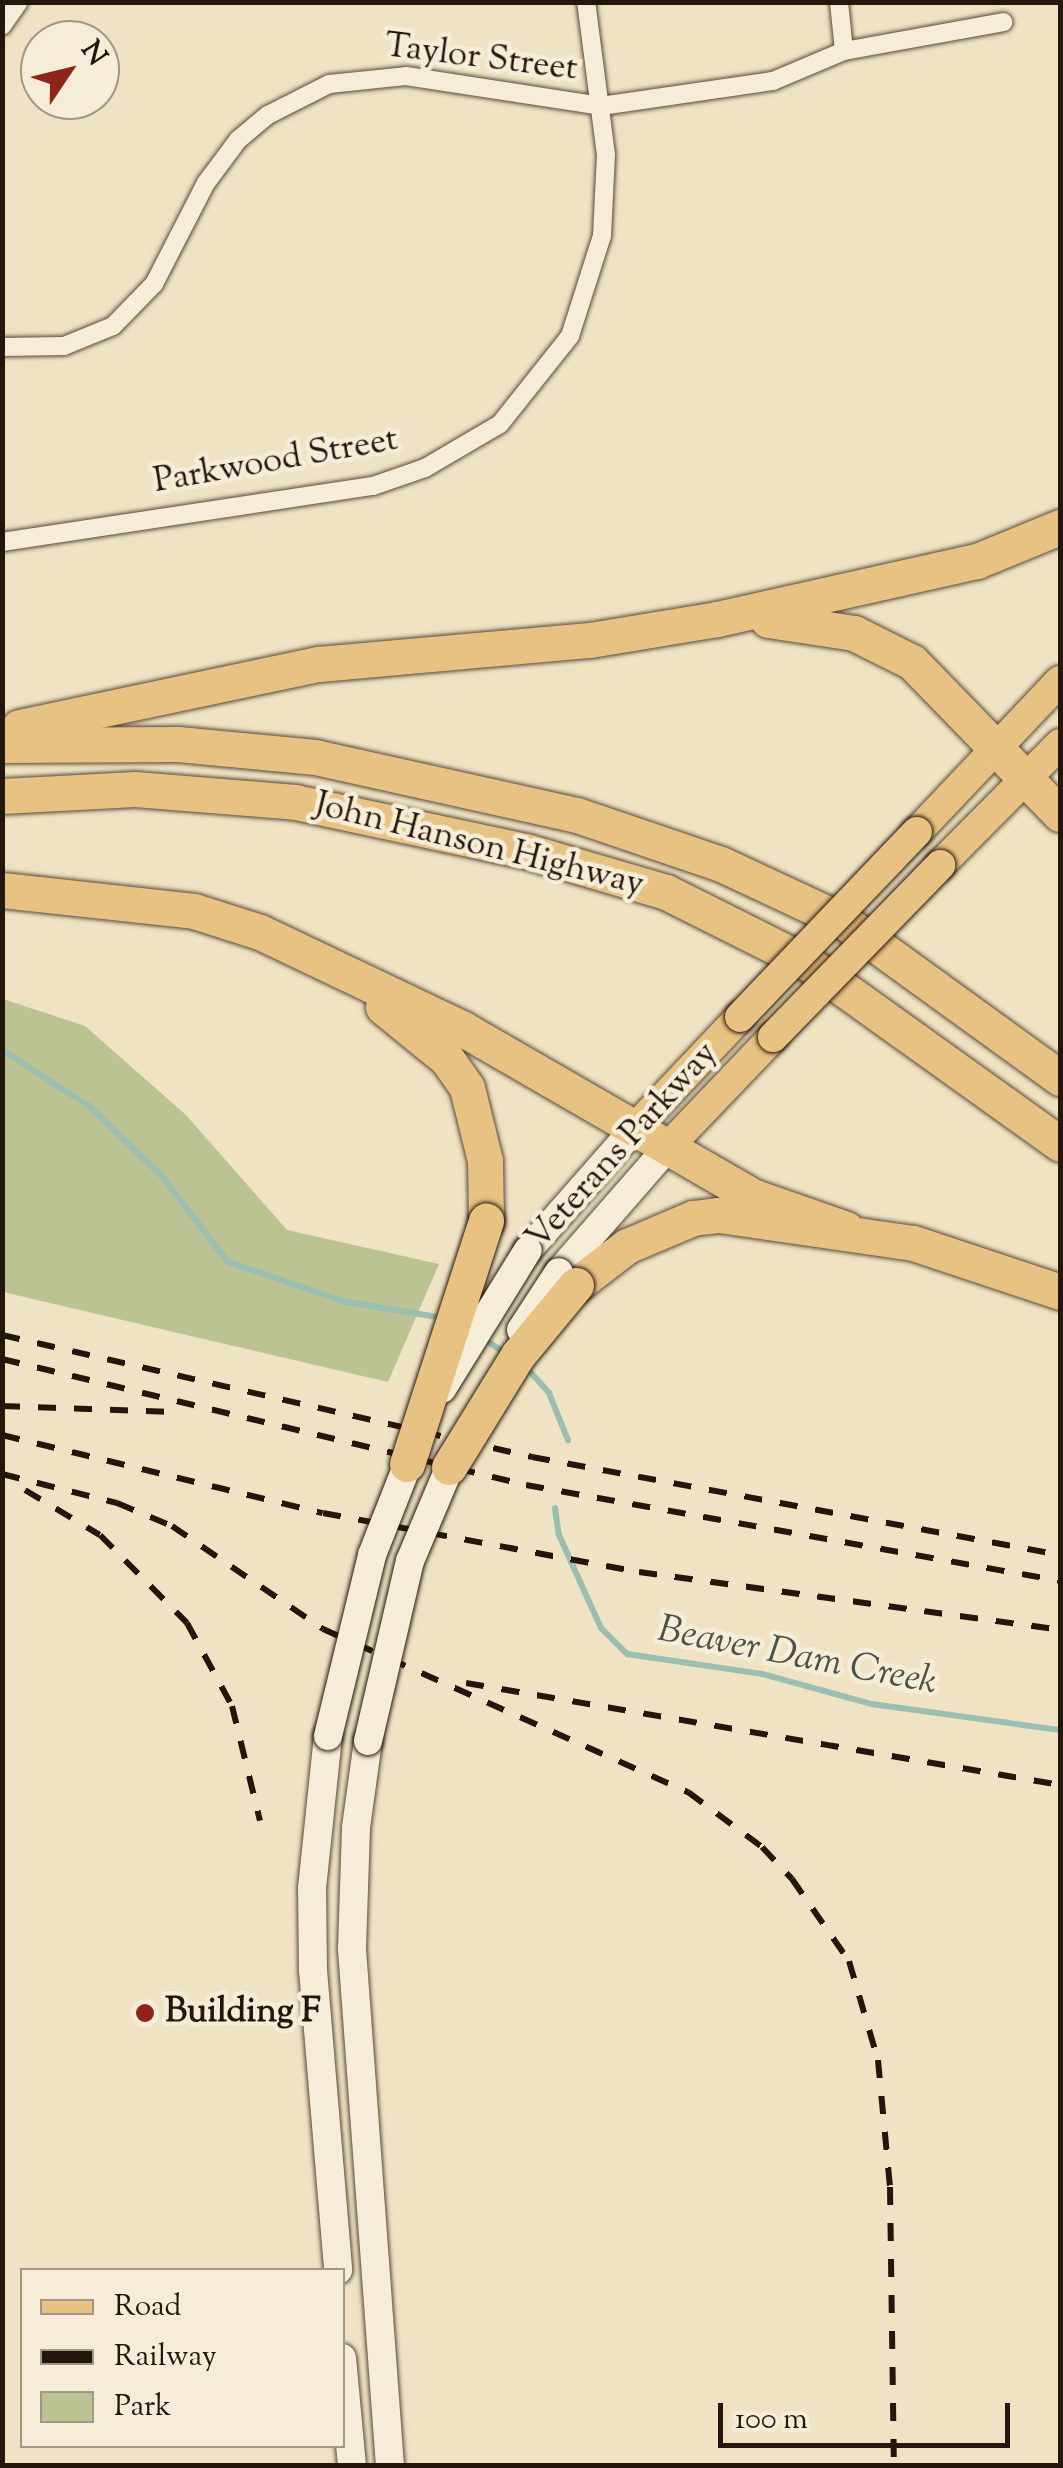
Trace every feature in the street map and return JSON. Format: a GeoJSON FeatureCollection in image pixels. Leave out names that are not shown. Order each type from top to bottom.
{"type":"FeatureCollection","features":[{"type":"Feature","properties":{"kind":"highway"},"geometry":{"type":"LineString","coordinates":[[2,730],[318,664],[590,640],[717,619],[977,561],[1060,527]]}},
{"type":"Feature","properties":{"kind":"highway"},"geometry":{"type":"LineString","coordinates":[[717,619],[825,626],[887,646],[936,682],[1060,814]]}},
{"type":"Feature","properties":{"kind":"highway","name":"John Hanson Highway"},"geometry":{"type":"LineString","coordinates":[[2,745],[178,744],[316,757],[576,815],[721,864],[843,921],[1060,1078]]}},
{"type":"Feature","properties":{"kind":"highway","name":"John Hanson Highway"},"geometry":{"type":"LineString","coordinates":[[2,796],[135,789],[295,802],[526,851],[666,892],[806,962],[1060,1144]]}},
{"type":"Feature","properties":{"kind":"highway"},"geometry":{"type":"LineString","coordinates":[[2,890],[194,910],[329,960],[752,1196],[846,1229]]}},
{"type":"Feature","properties":{"kind":"highway"},"geometry":{"type":"LineString","coordinates":[[114,900],[254,940],[335,976],[404,1021],[447,1058],[467,1088],[485,1160],[486,1221],[407,1464]]}},
{"type":"Feature","properties":{"kind":"highway"},"geometry":{"type":"LineString","coordinates":[[448,1467],[567,1278],[627,1246],[693,1218],[753,1216],[846,1229],[977,1260],[1060,1292]]}},
{"type":"Feature","properties":{"kind":"main road","name":"Veterans Parkway"},"geometry":{"type":"LineString","coordinates":[[338,2268],[312,1970],[312,1888],[328,1736],[367,1572],[407,1464],[468,1342],[528,1250],[635,1128],[1060,681]]}},
{"type":"Feature","properties":{"kind":"main road","name":"Veterans Parkway"},"geometry":{"type":"LineString","coordinates":[[567,1278],[668,1147],[1060,744]]}},
{"type":"Feature","properties":{"kind":"main road"},"geometry":{"type":"LineString","coordinates":[[390,2466],[352,1949],[356,1828],[368,1741],[410,1561],[448,1467]]}},
{"type":"Feature","properties":{"kind":"main road"},"geometry":{"type":"LineString","coordinates":[[345,2390],[352,2466]]}},
{"type":"Feature","properties":{"kind":"street"},"geometry":{"type":"LineString","coordinates":[[2,26],[19,2]]}},
{"type":"Feature","properties":{"kind":"street","name":"Parkwood Street"},"geometry":{"type":"LineString","coordinates":[[2,542],[373,486],[425,468],[500,424],[548,371],[583,306],[606,202],[601,106],[586,2]]}},
{"type":"Feature","properties":{"kind":"street"},"geometry":{"type":"LineString","coordinates":[[839,2],[844,51]]}},
{"type":"Feature","properties":{"kind":"street","name":"Taylor Street"},"geometry":{"type":"LineString","coordinates":[[2,346],[64,346],[112,326],[154,284],[206,183],[238,140],[268,116],[329,84],[406,76],[601,106],[773,81],[844,51],[1003,22]]}},
{"type":"Feature","properties":{"kind":"green space"},"geometry":{"type":"Polygon","coordinates":[[[3,999],[85,1026],[186,1115],[287,1230],[439,1264],[388,1382],[3,1292],[3,999]]]}},
{"type":"Feature","properties":{"kind":"waterway","name":"Beaver Dam Creek"},"geometry":{"type":"LineString","coordinates":[[2,1050],[89,1106],[161,1175],[228,1262],[346,1302],[444,1318]]}},
{"type":"Feature","properties":{"kind":"waterway","name":"Beaver Dam Creek"},"geometry":{"type":"LineString","coordinates":[[482,1338],[505,1353]]}},
{"type":"Feature","properties":{"kind":"waterway","name":"Beaver Dam Creek"},"geometry":{"type":"LineString","coordinates":[[524,1365],[549,1393],[568,1440]]}},
{"type":"Feature","properties":{"kind":"waterway","name":"Beaver Dam Creek"},"geometry":{"type":"LineString","coordinates":[[555,1508],[559,1535],[601,1628],[627,1654],[762,1674],[872,1704],[1060,1730]]}},
{"type":"Feature","properties":{"kind":"railway"},"geometry":{"type":"LineString","coordinates":[[2,1335],[532,1457],[1060,1555]]}},
{"type":"Feature","properties":{"kind":"railway"},"geometry":{"type":"LineString","coordinates":[[2,1359],[526,1485],[1060,1581]]}},
{"type":"Feature","properties":{"kind":"railway"},"geometry":{"type":"LineString","coordinates":[[2,1406],[174,1412]]}},
{"type":"Feature","properties":{"kind":"railway"},"geometry":{"type":"LineString","coordinates":[[2,1435],[323,1513],[639,1572],[1060,1630]]}},
{"type":"Feature","properties":{"kind":"railway"},"geometry":{"type":"LineString","coordinates":[[2,1474],[117,1503],[172,1526],[323,1629],[688,1792],[762,1847],[792,1879],[849,1961],[878,2060],[890,2187],[894,2466]]}},
{"type":"Feature","properties":{"kind":"railway"},"geometry":{"type":"LineString","coordinates":[[25,1490],[100,1535],[187,1623],[232,1706],[260,1821]]}},
{"type":"Feature","properties":{"kind":"railway"},"geometry":{"type":"LineString","coordinates":[[466,1683],[1060,1785]]}},
{"type":"Feature","properties":{"kind":"place","name":"Building F"},"geometry":{"type":"Point","coordinates":[145,2013]}}]}
